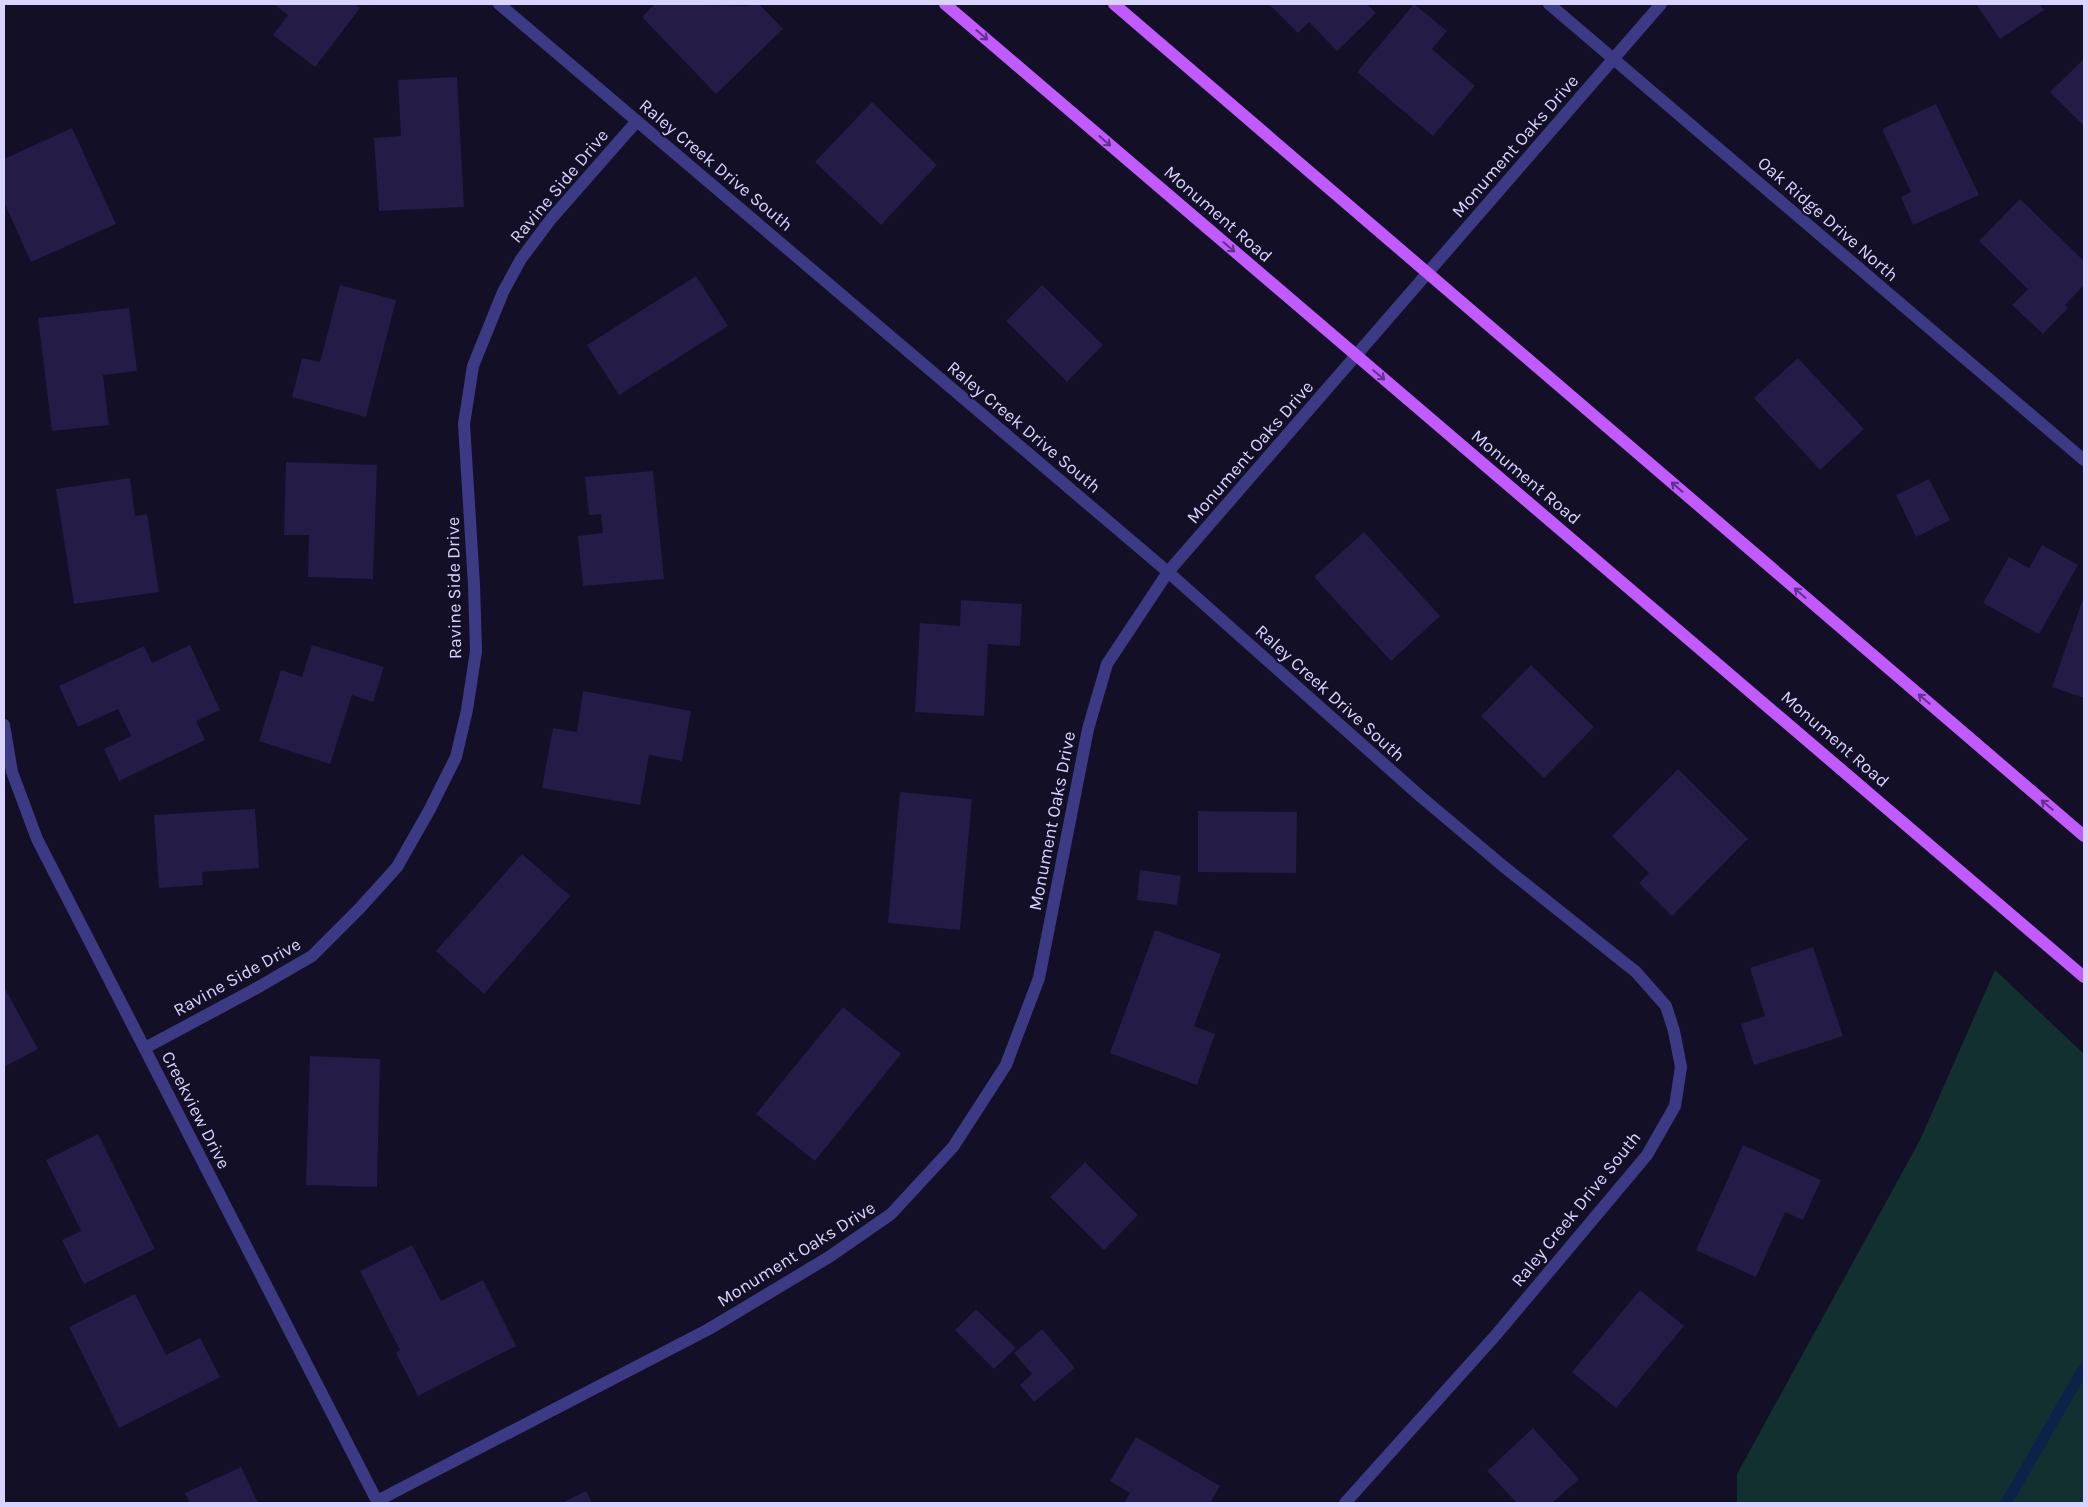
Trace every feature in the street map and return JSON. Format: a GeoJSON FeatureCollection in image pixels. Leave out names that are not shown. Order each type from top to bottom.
{"type":"FeatureCollection","features":[{"type":"Feature","properties":{"kind":"main road","name":"Monument Road"},"geometry":{"type":"LineString","coordinates":[[945,4],[1813,743],[2084,978]]}},
{"type":"Feature","properties":{"kind":"main road"},"geometry":{"type":"LineString","coordinates":[[1114,4],[2084,836]]}},
{"type":"Feature","properties":{"kind":"street","name":"Raley Creek Drive South"},"geometry":{"type":"LineString","coordinates":[[499,4],[1168,572],[1420,796],[1636,972],[1666,1006],[1674,1031],[1681,1067],[1675,1106],[1647,1156],[1495,1336],[1345,1503]]}},
{"type":"Feature","properties":{"kind":"street","name":"Oak Ridge Drive North"},"geometry":{"type":"LineString","coordinates":[[1549,4],[2084,460]]}},
{"type":"Feature","properties":{"kind":"street","name":"Monument Oaks Drive"},"geometry":{"type":"LineString","coordinates":[[377,1502],[709,1329],[829,1257],[892,1214],[953,1147],[1006,1065],[1039,978],[1088,729],[1108,664],[1168,572],[1661,4]]}},
{"type":"Feature","properties":{"kind":"street","name":"Ravine Side Drive"},"geometry":{"type":"LineString","coordinates":[[145,1048],[312,956],[359,909],[396,867],[430,809],[456,756],[467,710],[476,651],[464,424],[473,366],[503,292],[521,259],[552,219],[637,121]]}},
{"type":"Feature","properties":{"kind":"street","name":"Creekview Drive"},"geometry":{"type":"LineString","coordinates":[[4,725],[12,772],[36,839],[377,1502]]}},
{"type":"Feature","properties":{"kind":"green space"},"geometry":{"type":"Polygon","coordinates":[[[1995,970],[2084,1054],[2084,1503],[1737,1503],[1737,1474],[1920,1140],[1995,970]]]}},
{"type":"Feature","properties":{"kind":"building"},"geometry":{"type":"Polygon","coordinates":[[[274,4],[355,4],[360,8],[315,67],[273,35],[288,15],[274,4]]]}},
{"type":"Feature","properties":{"kind":"building"},"geometry":{"type":"Polygon","coordinates":[[[655,4],[746,6],[759,4],[783,29],[716,94],[642,17],[655,4]]]}},
{"type":"Feature","properties":{"kind":"building"},"geometry":{"type":"Polygon","coordinates":[[[1269,4],[1367,4],[1376,13],[1337,51],[1309,22],[1298,33],[1269,4]]]}},
{"type":"Feature","properties":{"kind":"building"},"geometry":{"type":"Polygon","coordinates":[[[1414,4],[1447,31],[1432,49],[1475,86],[1433,136],[1357,72],[1414,4]]]}},
{"type":"Feature","properties":{"kind":"building"},"geometry":{"type":"Polygon","coordinates":[[[1976,4],[2040,4],[2044,10],[2000,39],[1976,4]]]}},
{"type":"Feature","properties":{"kind":"building"},"geometry":{"type":"Polygon","coordinates":[[[2084,59],[2084,126],[2050,92],[2084,59]]]}},
{"type":"Feature","properties":{"kind":"building"},"geometry":{"type":"Polygon","coordinates":[[[457,77],[464,207],[379,211],[374,138],[401,136],[398,80],[457,77]]]}},
{"type":"Feature","properties":{"kind":"building"},"geometry":{"type":"Polygon","coordinates":[[[872,102],[937,165],[881,225],[815,162],[872,102]]]}},
{"type":"Feature","properties":{"kind":"building"},"geometry":{"type":"Polygon","coordinates":[[[1936,104],[1979,195],[1913,225],[1901,197],[1911,192],[1882,129],[1936,104]]]}},
{"type":"Feature","properties":{"kind":"building"},"geometry":{"type":"Polygon","coordinates":[[[72,128],[116,224],[31,262],[4,202],[4,159],[72,128]]]}},
{"type":"Feature","properties":{"kind":"building"},"geometry":{"type":"Polygon","coordinates":[[[2020,199],[2084,261],[2084,285],[2065,305],[2068,308],[2043,334],[2012,305],[2028,289],[1979,241],[2020,199]]]}},
{"type":"Feature","properties":{"kind":"building"},"geometry":{"type":"Polygon","coordinates":[[[696,276],[728,326],[619,395],[587,345],[696,276]]]}},
{"type":"Feature","properties":{"kind":"building"},"geometry":{"type":"Polygon","coordinates":[[[340,285],[396,300],[366,417],[292,397],[302,358],[320,362],[340,285]]]}},
{"type":"Feature","properties":{"kind":"building"},"geometry":{"type":"Polygon","coordinates":[[[1042,285],[1103,345],[1067,382],[1006,321],[1042,285]]]}},
{"type":"Feature","properties":{"kind":"building"},"geometry":{"type":"Polygon","coordinates":[[[129,308],[137,371],[103,375],[109,425],[52,431],[38,318],[129,308]]]}},
{"type":"Feature","properties":{"kind":"building"},"geometry":{"type":"Polygon","coordinates":[[[1798,358],[1864,429],[1820,470],[1754,398],[1798,358]]]}},
{"type":"Feature","properties":{"kind":"building"},"geometry":{"type":"Polygon","coordinates":[[[286,462],[377,465],[373,579],[308,577],[309,535],[284,535],[286,462]]]}},
{"type":"Feature","properties":{"kind":"building"},"geometry":{"type":"Polygon","coordinates":[[[653,471],[664,579],[583,586],[578,536],[603,533],[601,514],[589,515],[585,477],[653,471]]]}},
{"type":"Feature","properties":{"kind":"building"},"geometry":{"type":"Polygon","coordinates":[[[130,478],[135,516],[147,514],[159,592],[74,604],[56,489],[130,478]]]}},
{"type":"Feature","properties":{"kind":"building"},"geometry":{"type":"Polygon","coordinates":[[[1929,479],[1950,520],[1916,537],[1896,495],[1929,479]]]}},
{"type":"Feature","properties":{"kind":"building"},"geometry":{"type":"Polygon","coordinates":[[[1364,532],[1440,616],[1391,661],[1314,577],[1364,532]]]}},
{"type":"Feature","properties":{"kind":"building"},"geometry":{"type":"Polygon","coordinates":[[[2042,545],[2078,565],[2039,634],[1983,603],[2009,557],[2029,568],[2042,545]]]}},
{"type":"Feature","properties":{"kind":"building"},"geometry":{"type":"Polygon","coordinates":[[[2084,596],[2084,698],[2052,687],[2084,596]]]}},
{"type":"Feature","properties":{"kind":"building"},"geometry":{"type":"Polygon","coordinates":[[[961,600],[1022,604],[1020,646],[988,644],[984,716],[915,712],[920,623],[960,626],[961,600]]]}},
{"type":"Feature","properties":{"kind":"building"},"geometry":{"type":"Polygon","coordinates":[[[190,645],[220,710],[196,721],[205,740],[119,781],[104,749],[131,736],[118,709],[78,727],[59,686],[144,646],[152,663],[190,645]]]}},
{"type":"Feature","properties":{"kind":"building"},"geometry":{"type":"Polygon","coordinates":[[[312,645],[384,667],[373,702],[352,695],[330,764],[259,741],[281,670],[302,677],[312,645]]]}},
{"type":"Feature","properties":{"kind":"building"},"geometry":{"type":"Polygon","coordinates":[[[1531,665],[1594,727],[1544,778],[1481,716],[1531,665]]]}},
{"type":"Feature","properties":{"kind":"building"},"geometry":{"type":"Polygon","coordinates":[[[583,691],[691,711],[682,761],[649,755],[640,805],[542,788],[553,728],[577,732],[583,691]]]}},
{"type":"Feature","properties":{"kind":"building"},"geometry":{"type":"Polygon","coordinates":[[[1678,769],[1748,839],[1672,916],[1639,883],[1649,873],[1612,836],[1678,769]]]}},
{"type":"Feature","properties":{"kind":"building"},"geometry":{"type":"Polygon","coordinates":[[[900,792],[972,799],[960,930],[888,923],[900,792]]]}},
{"type":"Feature","properties":{"kind":"building"},"geometry":{"type":"Polygon","coordinates":[[[255,809],[259,868],[202,872],[203,885],[159,888],[154,815],[255,809]]]}},
{"type":"Feature","properties":{"kind":"building"},"geometry":{"type":"Polygon","coordinates":[[[1198,811],[1297,812],[1296,873],[1198,872],[1198,811]]]}},
{"type":"Feature","properties":{"kind":"building"},"geometry":{"type":"Polygon","coordinates":[[[522,854],[570,896],[484,994],[436,951],[522,854]]]}},
{"type":"Feature","properties":{"kind":"building"},"geometry":{"type":"Polygon","coordinates":[[[1140,870],[1181,876],[1177,905],[1137,900],[1140,870]]]}},
{"type":"Feature","properties":{"kind":"building"},"geometry":{"type":"Polygon","coordinates":[[[1155,930],[1221,954],[1194,1026],[1215,1034],[1197,1085],[1110,1053],[1155,930]]]}},
{"type":"Feature","properties":{"kind":"building"},"geometry":{"type":"Polygon","coordinates":[[[1813,947],[1843,1036],[1754,1065],[1741,1024],[1765,1016],[1750,968],[1813,947]]]}},
{"type":"Feature","properties":{"kind":"building"},"geometry":{"type":"Polygon","coordinates":[[[4,987],[38,1049],[4,1067],[4,987]]]}},
{"type":"Feature","properties":{"kind":"building"},"geometry":{"type":"Polygon","coordinates":[[[843,1007],[901,1054],[815,1161],[756,1114],[843,1007]]]}},
{"type":"Feature","properties":{"kind":"building"},"geometry":{"type":"Polygon","coordinates":[[[310,1056],[380,1059],[377,1187],[306,1185],[310,1056]]]}},
{"type":"Feature","properties":{"kind":"building"},"geometry":{"type":"Polygon","coordinates":[[[98,1134],[155,1249],[84,1284],[62,1240],[81,1231],[46,1160],[98,1134]]]}},
{"type":"Feature","properties":{"kind":"building"},"geometry":{"type":"Polygon","coordinates":[[[1743,1145],[1821,1180],[1803,1220],[1785,1212],[1756,1277],[1696,1250],[1743,1145]]]}},
{"type":"Feature","properties":{"kind":"building"},"geometry":{"type":"Polygon","coordinates":[[[1085,1162],[1138,1215],[1104,1250],[1050,1197],[1085,1162]]]}},
{"type":"Feature","properties":{"kind":"building"},"geometry":{"type":"Polygon","coordinates":[[[412,1245],[441,1301],[483,1280],[516,1346],[418,1396],[396,1353],[400,1350],[360,1271],[412,1245]]]}},
{"type":"Feature","properties":{"kind":"building"},"geometry":{"type":"Polygon","coordinates":[[[1640,1290],[1684,1326],[1616,1408],[1572,1372],[1640,1290]]]}},
{"type":"Feature","properties":{"kind":"building"},"geometry":{"type":"Polygon","coordinates":[[[135,1294],[166,1355],[200,1338],[220,1377],[119,1428],[69,1327],[135,1294]]]}},
{"type":"Feature","properties":{"kind":"building"},"geometry":{"type":"Polygon","coordinates":[[[976,1309],[1016,1348],[994,1369],[955,1330],[976,1309]]]}},
{"type":"Feature","properties":{"kind":"building"},"geometry":{"type":"Polygon","coordinates":[[[1042,1329],[1075,1368],[1034,1402],[1020,1385],[1032,1374],[1014,1353],[1042,1329]]]}},
{"type":"Feature","properties":{"kind":"building"},"geometry":{"type":"Polygon","coordinates":[[[1533,1428],[1579,1479],[1552,1503],[1517,1503],[1487,1471],[1533,1428]]]}},
{"type":"Feature","properties":{"kind":"building"},"geometry":{"type":"Polygon","coordinates":[[[1136,1437],[1220,1486],[1210,1503],[1124,1503],[1130,1493],[1110,1481],[1136,1437]]]}},
{"type":"Feature","properties":{"kind":"building"},"geometry":{"type":"Polygon","coordinates":[[[241,1467],[258,1503],[190,1503],[185,1493],[241,1467]]]}},
{"type":"Feature","properties":{"kind":"building"},"geometry":{"type":"Polygon","coordinates":[[[586,1491],[592,1503],[562,1503],[586,1491]]]}},
{"type":"Feature","properties":{"kind":"waterway"},"geometry":{"type":"LineString","coordinates":[[2006,1503],[2084,1368]]}}]}
